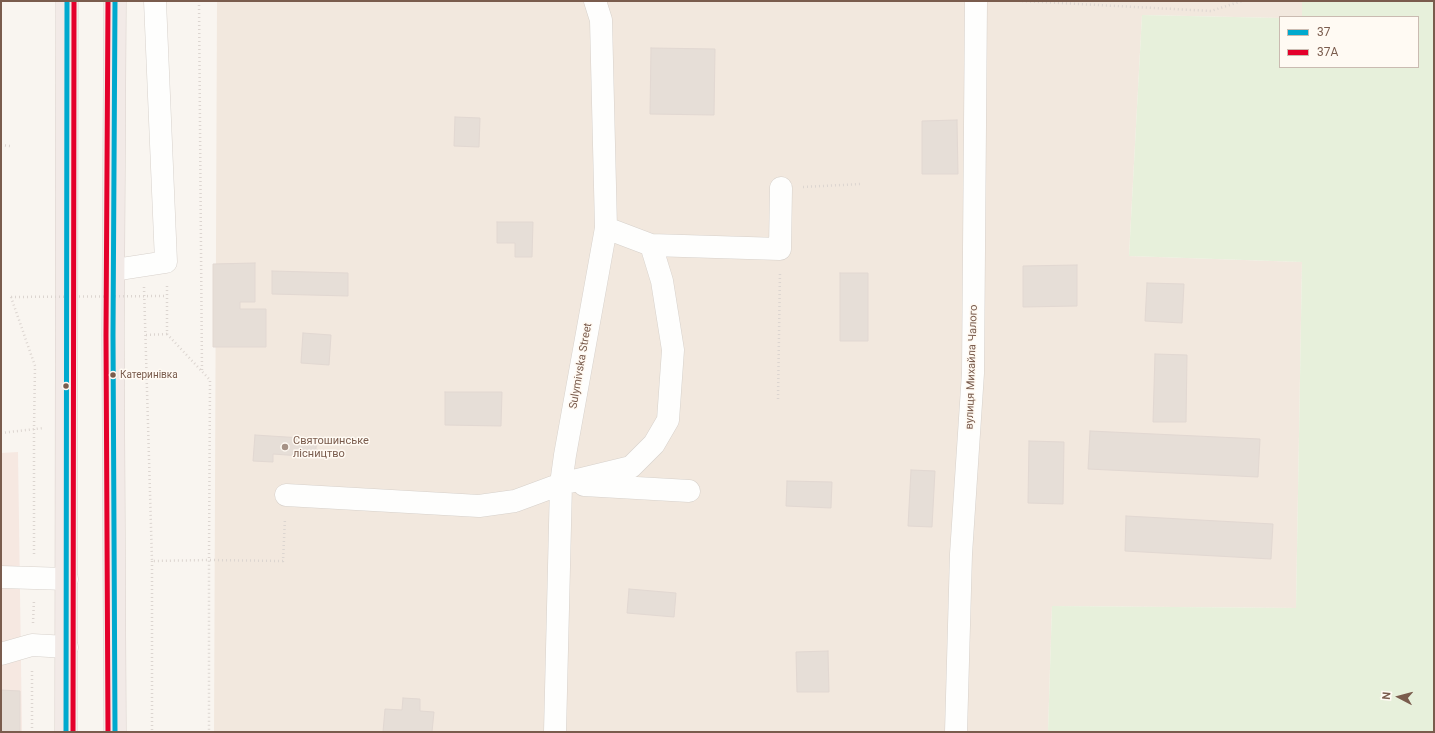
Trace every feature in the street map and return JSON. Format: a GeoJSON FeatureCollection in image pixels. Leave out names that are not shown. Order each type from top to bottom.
{"type":"FeatureCollection","features":[{"type":"Feature","properties":{"kind":"highway"},"geometry":{"type":"LineString","coordinates":[[66,732],[67,1]]}},
{"type":"Feature","properties":{"kind":"highway"},"geometry":{"type":"LineString","coordinates":[[115,1],[115,732]]}},
{"type":"Feature","properties":{"kind":"street"},"geometry":{"type":"LineString","coordinates":[[114,270],[166,262],[155,1]]}},
{"type":"Feature","properties":{"kind":"street","name":"Sulymivska Street"},"geometry":{"type":"LineString","coordinates":[[554,732],[561,484],[606,228],[601,20],[595,1]]}},
{"type":"Feature","properties":{"kind":"street","name":"вулиця Михайла Чалого"},"geometry":{"type":"LineString","coordinates":[[956,732],[961,554],[973,373],[976,1]]}},
{"type":"Feature","properties":{"kind":"street"},"geometry":{"type":"LineString","coordinates":[[606,228],[651,246],[780,249],[781,188]]}},
{"type":"Feature","properties":{"kind":"street"},"geometry":{"type":"LineString","coordinates":[[286,495],[479,506],[515,501],[561,484],[631,467],[654,444],[668,420],[673,350],[662,281],[651,246]]}},
{"type":"Feature","properties":{"kind":"street"},"geometry":{"type":"LineString","coordinates":[[561,484],[689,491]]}},
{"type":"Feature","properties":{"kind":"street"},"geometry":{"type":"LineString","coordinates":[[1,577],[67,579]]}},
{"type":"Feature","properties":{"kind":"street"},"geometry":{"type":"LineString","coordinates":[[1,654],[32,645],[67,647]]}},
{"type":"Feature","properties":{"kind":"path"},"geometry":{"type":"LineString","coordinates":[[198,1],[202,371]]}},
{"type":"Feature","properties":{"kind":"path"},"geometry":{"type":"LineString","coordinates":[[1022,1],[1211,11],[1242,1]]}},
{"type":"Feature","properties":{"kind":"path"},"geometry":{"type":"LineString","coordinates":[[1,145],[10,146]]}},
{"type":"Feature","properties":{"kind":"path"},"geometry":{"type":"LineString","coordinates":[[781,188],[861,184]]}},
{"type":"Feature","properties":{"kind":"path"},"geometry":{"type":"LineString","coordinates":[[778,399],[780,249]]}},
{"type":"Feature","properties":{"kind":"path"},"geometry":{"type":"LineString","coordinates":[[166,262],[167,334],[210,380],[208,732]]}},
{"type":"Feature","properties":{"kind":"path"},"geometry":{"type":"LineString","coordinates":[[143,266],[152,561],[152,732]]}},
{"type":"Feature","properties":{"kind":"path"},"geometry":{"type":"LineString","coordinates":[[32,732],[35,366],[11,297],[167,296]]}},
{"type":"Feature","properties":{"kind":"path"},"geometry":{"type":"LineString","coordinates":[[146,335],[167,334]]}},
{"type":"Feature","properties":{"kind":"path"},"geometry":{"type":"LineString","coordinates":[[1,433],[67,426]]}},
{"type":"Feature","properties":{"kind":"path"},"geometry":{"type":"LineString","coordinates":[[152,561],[283,561],[286,495]]}},
{"type":"Feature","properties":{"kind":"shaded area"},"geometry":{"type":"Polygon","coordinates":[[[217,1],[1302,1],[1302,16],[1279,16],[1279,18],[1142,15],[1129,256],[1302,262],[1296,608],[1052,606],[1048,732],[214,732],[217,1]]]}},
{"type":"Feature","properties":{"kind":"shaded area"},"geometry":{"type":"Polygon","coordinates":[[[18,452],[22,732],[1,732],[1,453],[18,452]]]}},
{"type":"Feature","properties":{"kind":"green space"},"geometry":{"type":"Polygon","coordinates":[[[1302,1],[1434,1],[1434,732],[1048,732],[1052,606],[1296,608],[1302,262],[1129,256],[1142,15],[1279,18],[1279,68],[1419,68],[1419,16],[1302,16],[1302,1]]]}},
{"type":"Feature","properties":{"kind":"building"},"geometry":{"type":"Polygon","coordinates":[[[651,48],[715,49],[714,115],[650,114],[651,48]]]}},
{"type":"Feature","properties":{"kind":"building"},"geometry":{"type":"Polygon","coordinates":[[[455,117],[480,118],[479,147],[454,146],[455,117]]]}},
{"type":"Feature","properties":{"kind":"building"},"geometry":{"type":"Polygon","coordinates":[[[957,120],[958,174],[922,174],[922,121],[957,120]]]}},
{"type":"Feature","properties":{"kind":"building"},"geometry":{"type":"Polygon","coordinates":[[[497,222],[533,222],[532,257],[515,257],[515,243],[497,243],[497,222]]]}},
{"type":"Feature","properties":{"kind":"building"},"geometry":{"type":"Polygon","coordinates":[[[255,263],[255,302],[240,302],[240,309],[266,309],[266,347],[213,347],[213,264],[255,263]]]}},
{"type":"Feature","properties":{"kind":"building"},"geometry":{"type":"Polygon","coordinates":[[[1077,265],[1077,306],[1023,307],[1023,266],[1077,265]]]}},
{"type":"Feature","properties":{"kind":"building"},"geometry":{"type":"Polygon","coordinates":[[[272,271],[348,273],[348,296],[272,294],[272,271]]]}},
{"type":"Feature","properties":{"kind":"building"},"geometry":{"type":"Polygon","coordinates":[[[840,273],[868,273],[868,341],[840,341],[840,273]]]}},
{"type":"Feature","properties":{"kind":"building"},"geometry":{"type":"Polygon","coordinates":[[[1147,283],[1184,284],[1182,323],[1145,321],[1147,283]]]}},
{"type":"Feature","properties":{"kind":"building"},"geometry":{"type":"Polygon","coordinates":[[[303,333],[331,335],[329,365],[301,363],[303,333]]]}},
{"type":"Feature","properties":{"kind":"building"},"geometry":{"type":"Polygon","coordinates":[[[1155,354],[1187,355],[1186,422],[1153,422],[1155,354]]]}},
{"type":"Feature","properties":{"kind":"building"},"geometry":{"type":"Polygon","coordinates":[[[445,392],[502,392],[501,426],[445,425],[445,392]]]}},
{"type":"Feature","properties":{"kind":"building"},"geometry":{"type":"Polygon","coordinates":[[[1090,431],[1260,439],[1258,477],[1088,469],[1090,431]]]}},
{"type":"Feature","properties":{"kind":"building","name":"Святошинське лісництво"},"geometry":{"type":"Polygon","coordinates":[[[255,435],[317,439],[315,457],[273,454],[273,462],[253,461],[255,435]]]}},
{"type":"Feature","properties":{"kind":"building"},"geometry":{"type":"Polygon","coordinates":[[[1029,441],[1064,442],[1063,504],[1028,503],[1029,441]]]}},
{"type":"Feature","properties":{"kind":"building"},"geometry":{"type":"Polygon","coordinates":[[[911,470],[935,471],[932,527],[908,526],[911,470]]]}},
{"type":"Feature","properties":{"kind":"building"},"geometry":{"type":"Polygon","coordinates":[[[787,481],[832,482],[831,508],[786,506],[787,481]]]}},
{"type":"Feature","properties":{"kind":"building"},"geometry":{"type":"Polygon","coordinates":[[[1126,516],[1273,524],[1271,559],[1125,551],[1126,516]]]}},
{"type":"Feature","properties":{"kind":"building"},"geometry":{"type":"Polygon","coordinates":[[[629,589],[676,593],[674,617],[627,613],[629,589]]]}},
{"type":"Feature","properties":{"kind":"building"},"geometry":{"type":"Polygon","coordinates":[[[828,651],[829,692],[797,692],[796,652],[828,651]]]}},
{"type":"Feature","properties":{"kind":"building"},"geometry":{"type":"Polygon","coordinates":[[[1,690],[20,691],[20,732],[1,732],[1,690]]]}},
{"type":"Feature","properties":{"kind":"building"},"geometry":{"type":"Polygon","coordinates":[[[403,698],[420,699],[420,711],[434,712],[432,732],[383,732],[385,709],[402,710],[403,698]]]}},
{"type":"Feature","properties":{"kind":"transit line","name":"37"},"geometry":{"type":"LineString","coordinates":[[66,732],[67,1]]}},
{"type":"Feature","properties":{"kind":"transit line","name":"37А"},"geometry":{"type":"LineString","coordinates":[[73,732],[74,1]]}},
{"type":"Feature","properties":{"kind":"transit line","name":"37А"},"geometry":{"type":"LineString","coordinates":[[108,1],[106,335],[108,732]]}},
{"type":"Feature","properties":{"kind":"transit line","name":"37"},"geometry":{"type":"LineString","coordinates":[[115,1],[113,335],[115,732]]}},
{"type":"Feature","properties":{"kind":"place","name":"Катеринівка"},"geometry":{"type":"Point","coordinates":[113,375]}},
{"type":"Feature","properties":{"kind":"place","name":"Святошинське лісництво"},"geometry":{"type":"Point","coordinates":[285,447]}}]}
